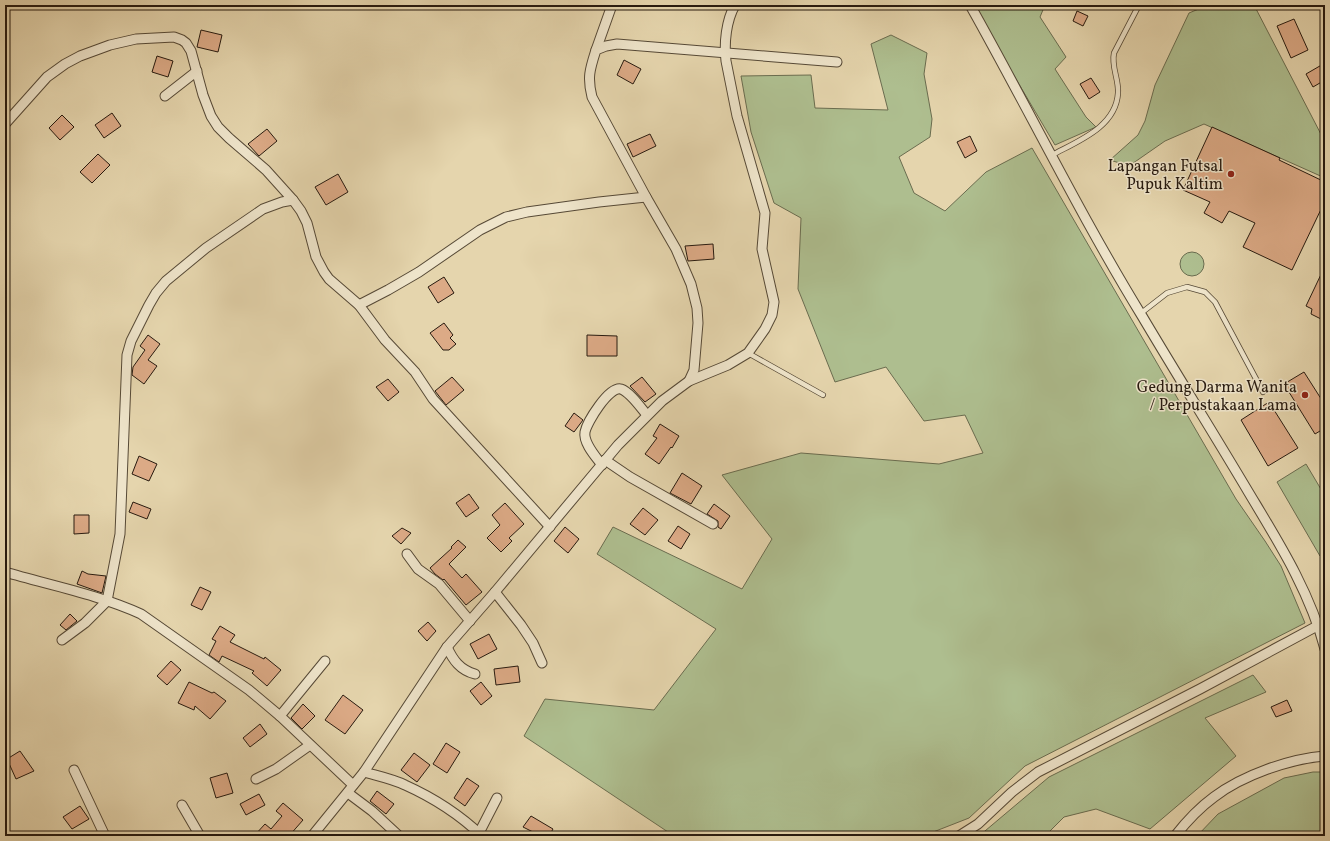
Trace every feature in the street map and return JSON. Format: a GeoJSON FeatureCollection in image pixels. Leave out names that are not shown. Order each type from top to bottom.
{"type":"FeatureCollection","features":[{"type":"Feature","properties":{"kind":"street"},"geometry":{"type":"LineString","coordinates":[[612,5],[596,50],[589,74],[589,83],[592,97],[676,249],[691,284],[697,308],[697,343],[694,370],[689,381]]}},
{"type":"Feature","properties":{"kind":"street"},"geometry":{"type":"LineString","coordinates":[[312,836],[364,772],[447,647],[618,445],[662,401],[689,381],[728,365],[748,353],[766,329],[772,315],[774,302],[762,250],[765,222],[764,207],[737,116],[725,53],[728,25],[735,5]]}},
{"type":"Feature","properties":{"kind":"street"},"geometry":{"type":"LineString","coordinates":[[970,5],[1086,219],[1140,314],[1217,440],[1293,569],[1311,605],[1319,626],[1325,649]]}},
{"type":"Feature","properties":{"kind":"street"},"geometry":{"type":"LineString","coordinates":[[5,124],[47,77],[65,64],[80,56],[110,44],[136,39],[174,37],[182,40],[189,48],[206,105],[211,116],[218,127],[266,170],[293,200],[307,223],[316,257],[329,279],[359,305],[385,340],[415,372],[433,399],[550,527]]}},
{"type":"Feature","properties":{"kind":"street"},"geometry":{"type":"LineString","coordinates":[[596,50],[617,44],[837,62]]}},
{"type":"Feature","properties":{"kind":"street"},"geometry":{"type":"LineString","coordinates":[[165,96],[197,71]]}},
{"type":"Feature","properties":{"kind":"street"},"geometry":{"type":"LineString","coordinates":[[359,305],[419,272],[480,230],[506,217],[527,212],[646,197]]}},
{"type":"Feature","properties":{"kind":"street"},"geometry":{"type":"LineString","coordinates":[[62,640],[85,623],[107,601],[120,534],[127,355],[131,340],[137,328],[156,293],[166,281],[206,248],[258,212],[293,200]]}},
{"type":"Feature","properties":{"kind":"street"},"geometry":{"type":"LineString","coordinates":[[647,415],[628,394],[622,390],[616,389],[610,392],[594,414],[585,432],[586,439],[592,452],[604,462],[713,524]]}},
{"type":"Feature","properties":{"kind":"street"},"geometry":{"type":"LineString","coordinates":[[406,554],[418,569],[439,584],[470,621]]}},
{"type":"Feature","properties":{"kind":"street"},"geometry":{"type":"LineString","coordinates":[[5,572],[107,601],[141,614],[154,622],[238,682],[280,716],[310,745],[372,811],[399,836]]}},
{"type":"Feature","properties":{"kind":"street"},"geometry":{"type":"LineString","coordinates":[[495,592],[533,643],[542,663]]}},
{"type":"Feature","properties":{"kind":"street"},"geometry":{"type":"LineString","coordinates":[[959,836],[978,824],[1012,792],[1038,772],[1319,626]]}},
{"type":"Feature","properties":{"kind":"street"},"geometry":{"type":"LineString","coordinates":[[447,647],[456,664],[475,674]]}},
{"type":"Feature","properties":{"kind":"street"},"geometry":{"type":"LineString","coordinates":[[280,716],[326,662]]}},
{"type":"Feature","properties":{"kind":"street"},"geometry":{"type":"LineString","coordinates":[[256,779],[276,769],[310,745]]}},
{"type":"Feature","properties":{"kind":"street"},"geometry":{"type":"LineString","coordinates":[[1175,836],[1188,820],[1214,797],[1235,784],[1260,772],[1282,765],[1313,757],[1325,756]]}},
{"type":"Feature","properties":{"kind":"street"},"geometry":{"type":"LineString","coordinates":[[74,770],[105,836]]}},
{"type":"Feature","properties":{"kind":"street"},"geometry":{"type":"LineString","coordinates":[[364,772],[404,784],[425,795],[459,815],[481,835],[497,798]]}},
{"type":"Feature","properties":{"kind":"street"},"geometry":{"type":"LineString","coordinates":[[182,805],[200,836]]}},
{"type":"Feature","properties":{"kind":"lane"},"geometry":{"type":"LineString","coordinates":[[1052,155],[1094,132],[1111,114],[1116,103],[1118,93],[1113,58],[1114,53],[1139,5]]}},
{"type":"Feature","properties":{"kind":"lane"},"geometry":{"type":"LineString","coordinates":[[1140,314],[1167,293],[1187,287],[1205,292],[1215,302],[1263,392]]}},
{"type":"Feature","properties":{"kind":"lane"},"geometry":{"type":"LineString","coordinates":[[748,353],[823,396]]}},
{"type":"Feature","properties":{"kind":"green space"},"geometry":{"type":"Polygon","coordinates":[[[972,5],[1045,5],[1040,17],[1066,57],[1055,69],[1086,117],[1096,127],[1055,145],[972,5]]]}},
{"type":"Feature","properties":{"kind":"green space"},"geometry":{"type":"Polygon","coordinates":[[[1203,5],[1254,5],[1325,142],[1325,178],[1204,124],[1165,141],[1129,166],[1110,160],[1138,135],[1145,121],[1155,85],[1189,13],[1201,8],[1203,5]]]}},
{"type":"Feature","properties":{"kind":"green space"},"geometry":{"type":"Polygon","coordinates":[[[891,35],[927,53],[924,74],[932,119],[930,137],[899,157],[914,193],[945,211],[986,172],[1032,148],[1236,499],[1281,566],[1305,623],[1025,766],[969,818],[923,836],[674,836],[524,736],[545,699],[654,710],[716,629],[597,554],[613,527],[742,589],[772,539],[722,475],[801,453],[939,464],[983,453],[965,415],[924,421],[886,367],[835,382],[798,289],[801,218],[774,203],[751,132],[741,76],[811,75],[815,108],[888,110],[871,44],[891,35]]]}},
{"type":"Feature","properties":{"kind":"green space"},"geometry":{"type":"Polygon","coordinates":[[[1192,252],[1197,253],[1203,259],[1203,269],[1197,275],[1192,276],[1187,275],[1181,269],[1180,264],[1181,259],[1187,253],[1192,252]]]}},
{"type":"Feature","properties":{"kind":"green space"},"geometry":{"type":"Polygon","coordinates":[[[1306,464],[1325,496],[1325,553],[1320,556],[1277,482],[1306,464]]]}},
{"type":"Feature","properties":{"kind":"green space"},"geometry":{"type":"Polygon","coordinates":[[[1253,675],[1266,692],[1205,718],[1236,756],[1150,829],[1096,809],[1064,817],[1045,836],[979,836],[1049,777],[1253,675]]]}},
{"type":"Feature","properties":{"kind":"green space"},"geometry":{"type":"Polygon","coordinates":[[[1313,772],[1325,772],[1325,836],[1197,836],[1218,814],[1284,778],[1313,772]]]}},
{"type":"Feature","properties":{"kind":"building"},"geometry":{"type":"Polygon","coordinates":[[[1077,11],[1088,16],[1083,26],[1073,21],[1077,11]]]}},
{"type":"Feature","properties":{"kind":"building"},"geometry":{"type":"Polygon","coordinates":[[[1294,19],[1308,50],[1291,58],[1277,26],[1294,19]]]}},
{"type":"Feature","properties":{"kind":"building"},"geometry":{"type":"Polygon","coordinates":[[[201,30],[222,35],[218,52],[197,47],[201,30]]]}},
{"type":"Feature","properties":{"kind":"building"},"geometry":{"type":"Polygon","coordinates":[[[157,56],[173,61],[168,77],[152,72],[157,56]]]}},
{"type":"Feature","properties":{"kind":"building"},"geometry":{"type":"Polygon","coordinates":[[[624,60],[641,69],[633,84],[617,75],[624,60]]]}},
{"type":"Feature","properties":{"kind":"building"},"geometry":{"type":"Polygon","coordinates":[[[1325,63],[1325,80],[1313,87],[1306,74],[1325,63]]]}},
{"type":"Feature","properties":{"kind":"building"},"geometry":{"type":"Polygon","coordinates":[[[1091,78],[1100,92],[1089,99],[1080,84],[1091,78]]]}},
{"type":"Feature","properties":{"kind":"building"},"geometry":{"type":"Polygon","coordinates":[[[112,113],[121,126],[104,138],[95,125],[112,113]]]}},
{"type":"Feature","properties":{"kind":"building"},"geometry":{"type":"Polygon","coordinates":[[[62,115],[74,127],[60,140],[49,128],[62,115]]]}},
{"type":"Feature","properties":{"kind":"building"},"geometry":{"type":"Polygon","coordinates":[[[1212,127],[1280,158],[1279,160],[1325,182],[1325,201],[1292,270],[1243,247],[1255,223],[1229,211],[1222,223],[1204,213],[1210,202],[1183,190],[1212,127]]]}},
{"type":"Feature","properties":{"kind":"building"},"geometry":{"type":"Polygon","coordinates":[[[267,129],[277,141],[259,156],[248,144],[267,129]]]}},
{"type":"Feature","properties":{"kind":"building"},"geometry":{"type":"Polygon","coordinates":[[[650,134],[656,146],[633,157],[627,144],[650,134]]]}},
{"type":"Feature","properties":{"kind":"building"},"geometry":{"type":"Polygon","coordinates":[[[970,136],[977,151],[965,158],[957,142],[970,136]]]}},
{"type":"Feature","properties":{"kind":"building"},"geometry":{"type":"Polygon","coordinates":[[[98,154],[110,165],[92,183],[80,172],[98,154]]]}},
{"type":"Feature","properties":{"kind":"building"},"geometry":{"type":"Polygon","coordinates":[[[338,174],[348,192],[326,205],[315,187],[338,174]]]}},
{"type":"Feature","properties":{"kind":"building"},"geometry":{"type":"Polygon","coordinates":[[[713,244],[714,259],[688,261],[685,246],[713,244]]]}},
{"type":"Feature","properties":{"kind":"building"},"geometry":{"type":"Polygon","coordinates":[[[1325,266],[1325,321],[1311,314],[1312,309],[1306,306],[1325,266]]]}},
{"type":"Feature","properties":{"kind":"building"},"geometry":{"type":"Polygon","coordinates":[[[444,277],[454,293],[438,303],[428,287],[444,277]]]}},
{"type":"Feature","properties":{"kind":"building"},"geometry":{"type":"Polygon","coordinates":[[[444,323],[453,335],[450,338],[456,344],[449,350],[443,350],[430,333],[444,323]]]}},
{"type":"Feature","properties":{"kind":"building"},"geometry":{"type":"Polygon","coordinates":[[[148,335],[160,344],[148,360],[157,366],[144,384],[132,375],[133,367],[145,350],[140,346],[148,335]]]}},
{"type":"Feature","properties":{"kind":"building"},"geometry":{"type":"Polygon","coordinates":[[[587,335],[617,336],[617,356],[587,356],[587,335]]]}},
{"type":"Feature","properties":{"kind":"building","name":"Gedung Darma Wanita / Perpustakaan Lama"},"geometry":{"type":"Polygon","coordinates":[[[1304,372],[1325,405],[1325,428],[1315,434],[1284,384],[1304,372]]]}},
{"type":"Feature","properties":{"kind":"building"},"geometry":{"type":"Polygon","coordinates":[[[452,377],[464,390],[446,405],[435,391],[452,377]]]}},
{"type":"Feature","properties":{"kind":"building"},"geometry":{"type":"Polygon","coordinates":[[[642,377],[656,394],[645,402],[630,386],[642,377]]]}},
{"type":"Feature","properties":{"kind":"building"},"geometry":{"type":"Polygon","coordinates":[[[388,379],[399,392],[388,401],[376,387],[388,379]]]}},
{"type":"Feature","properties":{"kind":"building"},"geometry":{"type":"Polygon","coordinates":[[[1269,402],[1298,448],[1268,466],[1241,420],[1269,402]]]}},
{"type":"Feature","properties":{"kind":"building"},"geometry":{"type":"Polygon","coordinates":[[[574,413],[583,420],[574,432],[565,426],[574,413]]]}},
{"type":"Feature","properties":{"kind":"building"},"geometry":{"type":"Polygon","coordinates":[[[660,424],[679,436],[672,448],[671,447],[659,464],[645,454],[657,438],[653,436],[660,424]]]}},
{"type":"Feature","properties":{"kind":"building"},"geometry":{"type":"Polygon","coordinates":[[[139,456],[157,464],[149,481],[132,474],[139,456]]]}},
{"type":"Feature","properties":{"kind":"building"},"geometry":{"type":"Polygon","coordinates":[[[682,473],[702,486],[691,504],[670,493],[682,473]]]}},
{"type":"Feature","properties":{"kind":"building"},"geometry":{"type":"Polygon","coordinates":[[[469,494],[479,508],[466,517],[456,503],[469,494]]]}},
{"type":"Feature","properties":{"kind":"building"},"geometry":{"type":"Polygon","coordinates":[[[133,502],[151,509],[147,519],[129,512],[133,502]]]}},
{"type":"Feature","properties":{"kind":"building"},"geometry":{"type":"Polygon","coordinates":[[[505,503],[524,524],[509,538],[512,541],[501,552],[487,538],[500,525],[492,515],[505,503]]]}},
{"type":"Feature","properties":{"kind":"building"},"geometry":{"type":"Polygon","coordinates":[[[714,504],[730,516],[721,529],[718,527],[718,521],[707,514],[714,504]]]}},
{"type":"Feature","properties":{"kind":"building"},"geometry":{"type":"Polygon","coordinates":[[[643,508],[658,520],[645,535],[630,524],[643,508]]]}},
{"type":"Feature","properties":{"kind":"building"},"geometry":{"type":"Polygon","coordinates":[[[74,515],[89,515],[89,533],[74,534],[74,515]]]}},
{"type":"Feature","properties":{"kind":"building"},"geometry":{"type":"Polygon","coordinates":[[[678,526],[690,534],[681,549],[668,541],[678,526]]]}},
{"type":"Feature","properties":{"kind":"building"},"geometry":{"type":"Polygon","coordinates":[[[565,527],[579,539],[568,553],[554,541],[565,527]]]}},
{"type":"Feature","properties":{"kind":"building"},"geometry":{"type":"Polygon","coordinates":[[[402,528],[411,533],[401,544],[392,536],[402,528]]]}},
{"type":"Feature","properties":{"kind":"building"},"geometry":{"type":"Polygon","coordinates":[[[458,540],[466,547],[449,564],[462,578],[466,574],[482,592],[466,605],[444,579],[443,580],[435,574],[430,568],[452,548],[451,547],[458,540]]]}},
{"type":"Feature","properties":{"kind":"building"},"geometry":{"type":"Polygon","coordinates":[[[82,571],[88,574],[106,576],[102,593],[77,584],[82,571]]]}},
{"type":"Feature","properties":{"kind":"building"},"geometry":{"type":"Polygon","coordinates":[[[200,587],[211,592],[202,610],[191,605],[200,587]]]}},
{"type":"Feature","properties":{"kind":"building"},"geometry":{"type":"Polygon","coordinates":[[[70,614],[77,621],[66,630],[60,625],[70,614]]]}},
{"type":"Feature","properties":{"kind":"building"},"geometry":{"type":"Polygon","coordinates":[[[428,622],[436,631],[427,641],[418,631],[428,622]]]}},
{"type":"Feature","properties":{"kind":"building"},"geometry":{"type":"Polygon","coordinates":[[[220,626],[235,635],[230,642],[264,659],[265,657],[281,670],[267,686],[252,673],[254,671],[222,656],[219,662],[209,655],[216,641],[212,639],[220,626]]]}},
{"type":"Feature","properties":{"kind":"building"},"geometry":{"type":"Polygon","coordinates":[[[489,634],[497,649],[478,659],[470,644],[489,634]]]}},
{"type":"Feature","properties":{"kind":"building"},"geometry":{"type":"Polygon","coordinates":[[[171,661],[181,670],[167,685],[157,676],[171,661]]]}},
{"type":"Feature","properties":{"kind":"building"},"geometry":{"type":"Polygon","coordinates":[[[518,666],[520,682],[496,685],[494,669],[518,666]]]}},
{"type":"Feature","properties":{"kind":"building"},"geometry":{"type":"Polygon","coordinates":[[[189,682],[212,693],[214,692],[226,701],[210,719],[195,706],[194,710],[178,703],[189,682]]]}},
{"type":"Feature","properties":{"kind":"building"},"geometry":{"type":"Polygon","coordinates":[[[481,682],[492,696],[481,705],[470,691],[481,682]]]}},
{"type":"Feature","properties":{"kind":"building"},"geometry":{"type":"Polygon","coordinates":[[[343,695],[363,710],[345,734],[325,720],[343,695]]]}},
{"type":"Feature","properties":{"kind":"building"},"geometry":{"type":"Polygon","coordinates":[[[1287,700],[1292,711],[1276,717],[1271,707],[1287,700]]]}},
{"type":"Feature","properties":{"kind":"building"},"geometry":{"type":"Polygon","coordinates":[[[303,704],[315,716],[302,729],[291,718],[303,704]]]}},
{"type":"Feature","properties":{"kind":"building"},"geometry":{"type":"Polygon","coordinates":[[[260,724],[267,734],[250,747],[243,738],[260,724]]]}},
{"type":"Feature","properties":{"kind":"building"},"geometry":{"type":"Polygon","coordinates":[[[446,743],[460,752],[447,773],[433,764],[446,743]]]}},
{"type":"Feature","properties":{"kind":"building"},"geometry":{"type":"Polygon","coordinates":[[[20,751],[34,771],[16,779],[7,759],[20,751]]]}},
{"type":"Feature","properties":{"kind":"building"},"geometry":{"type":"Polygon","coordinates":[[[414,753],[430,765],[417,782],[401,770],[414,753]]]}},
{"type":"Feature","properties":{"kind":"building"},"geometry":{"type":"Polygon","coordinates":[[[227,773],[233,793],[216,798],[210,778],[227,773]]]}},
{"type":"Feature","properties":{"kind":"building"},"geometry":{"type":"Polygon","coordinates":[[[467,778],[479,786],[465,806],[454,798],[467,778]]]}},
{"type":"Feature","properties":{"kind":"building"},"geometry":{"type":"Polygon","coordinates":[[[377,791],[394,804],[386,814],[370,801],[377,791]]]}},
{"type":"Feature","properties":{"kind":"building"},"geometry":{"type":"Polygon","coordinates":[[[259,794],[265,805],[246,815],[240,804],[259,794]]]}},
{"type":"Feature","properties":{"kind":"building"},"geometry":{"type":"Polygon","coordinates":[[[283,803],[303,820],[289,836],[254,836],[265,824],[271,829],[282,816],[276,811],[283,803]]]}},
{"type":"Feature","properties":{"kind":"building"},"geometry":{"type":"Polygon","coordinates":[[[80,806],[89,819],[72,829],[63,817],[80,806]]]}},
{"type":"Feature","properties":{"kind":"building"},"geometry":{"type":"Polygon","coordinates":[[[531,816],[553,829],[549,836],[534,836],[535,833],[523,827],[531,816]]]}},
{"type":"Feature","properties":{"kind":"place","name":"Lapangan Futsal Pupuk Kaltim"},"geometry":{"type":"Point","coordinates":[1231,174]}},
{"type":"Feature","properties":{"kind":"place","name":"Gedung Darma Wanita / Perpustakaan Lama"},"geometry":{"type":"Point","coordinates":[1305,395]}}]}
